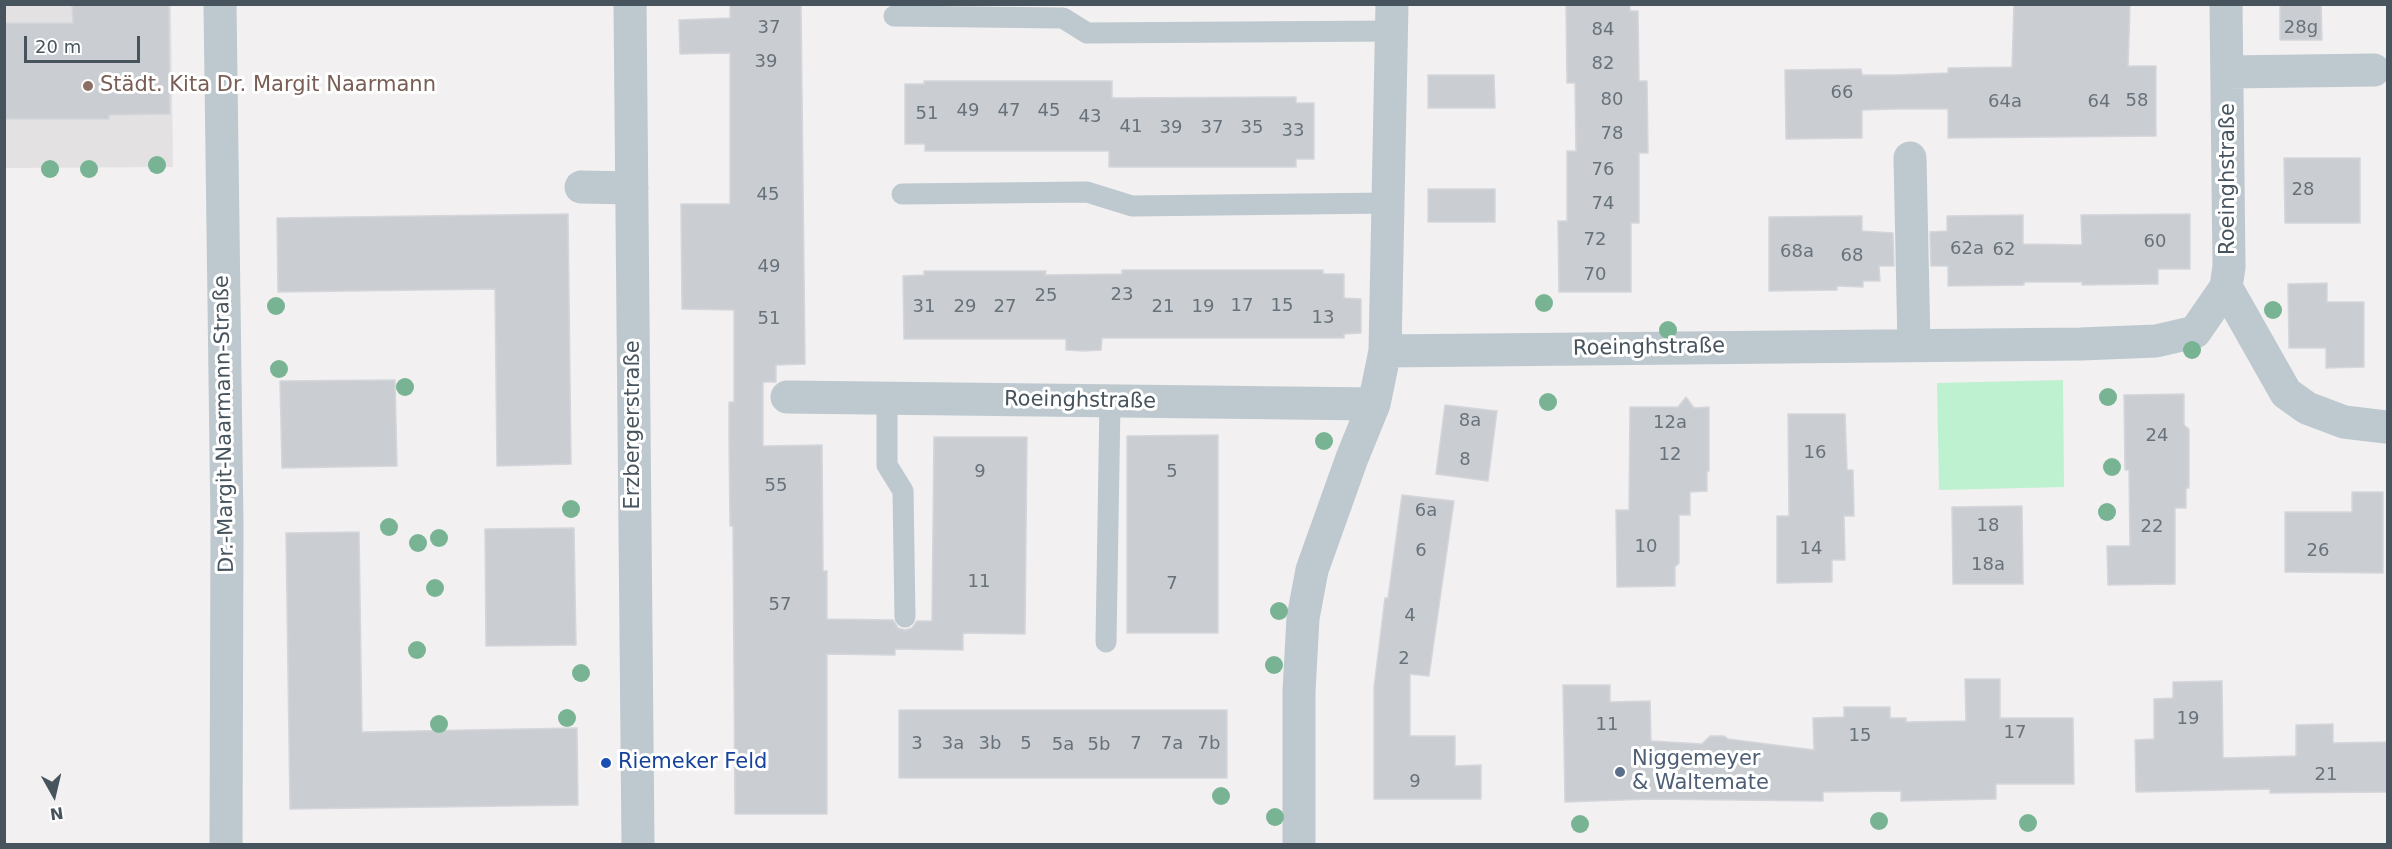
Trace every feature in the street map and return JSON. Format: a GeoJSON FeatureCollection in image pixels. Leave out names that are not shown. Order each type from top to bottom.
{"type":"FeatureCollection","features":[{"type":"Feature","properties":{"kind":"street","name":"Dr.-Margit-Naarmann-Straße"},"geometry":{"type":"LineString","coordinates":[[220,4],[227,526],[226,844]]}},
{"type":"Feature","properties":{"kind":"street","name":"Erzbergerstraße"},"geometry":{"type":"LineString","coordinates":[[630,4],[638,844]]}},
{"type":"Feature","properties":{"kind":"street","name":"Roeinghstraße"},"geometry":{"type":"LineString","coordinates":[[1385,351],[2081,344],[2156,341],[2195,332],[2226,286],[2229,267],[2226,4]]}},
{"type":"Feature","properties":{"kind":"street"},"geometry":{"type":"LineString","coordinates":[[1299,844],[1299,691],[1303,618],[1312,570],[1374,404],[1385,351],[1392,18]]}},
{"type":"Feature","properties":{"kind":"street","name":"Roeinghstraße"},"geometry":{"type":"LineString","coordinates":[[2228,72],[2374,70]]}},
{"type":"Feature","properties":{"kind":"street"},"geometry":{"type":"LineString","coordinates":[[1910,158],[1914,345]]}},
{"type":"Feature","properties":{"kind":"street"},"geometry":{"type":"LineString","coordinates":[[581,187],[632,188]]}},
{"type":"Feature","properties":{"kind":"street","name":"Roeinghstraße"},"geometry":{"type":"LineString","coordinates":[[2226,286],[2286,393],[2307,408],[2344,422],[2386,427]]}},
{"type":"Feature","properties":{"kind":"street","name":"Roeinghstraße"},"geometry":{"type":"LineString","coordinates":[[787,397],[1374,404]]}},
{"type":"Feature","properties":{"kind":"lane"},"geometry":{"type":"LineString","coordinates":[[894,16],[1064,18],[1087,33],[1392,18]]}},
{"type":"Feature","properties":{"kind":"lane"},"geometry":{"type":"LineString","coordinates":[[902,194],[1087,192],[1132,206],[1389,203]]}},
{"type":"Feature","properties":{"kind":"lane"},"geometry":{"type":"LineString","coordinates":[[887,398],[887,465],[903,491],[905,617]]}},
{"type":"Feature","properties":{"kind":"lane"},"geometry":{"type":"LineString","coordinates":[[1106,642],[1110,401]]}},
{"type":"Feature","properties":{"kind":"shaded area","name":"Städt. Kita Dr. Margit Naarmann"},"geometry":{"type":"Polygon","coordinates":[[[4,5],[171,5],[173,167],[5,168],[4,5]]]}},
{"type":"Feature","properties":{"kind":"green space"},"geometry":{"type":"Polygon","coordinates":[[[2063,380],[2064,487],[1939,490],[1937,383],[2063,380]]]}},
{"type":"Feature","properties":{"kind":"building","name":"Städt. Kita Dr. Margit Naarmann"},"geometry":{"type":"Polygon","coordinates":[[[72,4],[169,4],[170,114],[109,115],[109,119],[4,119],[4,23],[73,23],[72,4]]]}},
{"type":"Feature","properties":{"kind":"building"},"geometry":{"type":"Polygon","coordinates":[[[730,4],[801,4],[805,364],[776,365],[776,382],[763,382],[763,446],[822,445],[823,571],[827,571],[827,619],[893,620],[898,628],[905,630],[912,628],[917,621],[932,621],[934,437],[1027,437],[1025,634],[963,633],[963,650],[895,649],[895,655],[827,654],[827,814],[735,814],[733,526],[730,526],[729,437],[729,402],[734,402],[734,310],[682,309],[681,204],[730,204],[730,53],[680,54],[679,20],[730,18],[730,4]]]}},
{"type":"Feature","properties":{"kind":"building"},"geometry":{"type":"Polygon","coordinates":[[[1566,4],[1630,4],[1630,11],[1638,11],[1639,81],[1647,81],[1648,153],[1639,153],[1639,223],[1631,223],[1631,292],[1559,292],[1558,221],[1567,221],[1567,151],[1576,151],[1575,83],[1567,83],[1566,4]]]}},
{"type":"Feature","properties":{"kind":"building"},"geometry":{"type":"Polygon","coordinates":[[[2014,4],[2130,4],[2128,66],[2156,66],[2156,136],[1948,138],[1948,109],[1896,109],[1862,110],[1862,138],[1786,139],[1785,70],[1861,69],[1862,75],[1896,75],[1948,73],[1948,68],[2012,67],[2014,4]]]}},
{"type":"Feature","properties":{"kind":"building"},"geometry":{"type":"Polygon","coordinates":[[[2280,4],[2321,4],[2322,40],[2280,40],[2280,4]]]}},
{"type":"Feature","properties":{"kind":"building"},"geometry":{"type":"Polygon","coordinates":[[[1428,75],[1494,75],[1495,108],[1428,108],[1428,75]]]}},
{"type":"Feature","properties":{"kind":"building"},"geometry":{"type":"Polygon","coordinates":[[[924,81],[1112,81],[1112,98],[1296,97],[1296,103],[1314,103],[1314,159],[1296,159],[1296,167],[1109,167],[1109,151],[925,151],[925,144],[905,144],[905,84],[924,84],[924,81]]]}},
{"type":"Feature","properties":{"kind":"building"},"geometry":{"type":"Polygon","coordinates":[[[2284,158],[2360,158],[2360,223],[2285,223],[2284,158]]]}},
{"type":"Feature","properties":{"kind":"building"},"geometry":{"type":"Polygon","coordinates":[[[1428,189],[1495,189],[1495,222],[1428,222],[1428,189]]]}},
{"type":"Feature","properties":{"kind":"building"},"geometry":{"type":"Polygon","coordinates":[[[568,214],[571,464],[497,466],[495,289],[278,292],[277,218],[568,214]]]}},
{"type":"Feature","properties":{"kind":"building"},"geometry":{"type":"Polygon","coordinates":[[[2190,214],[2190,269],[2158,269],[2158,284],[2082,285],[2082,282],[2024,282],[2024,285],[1948,286],[1948,266],[1931,266],[1930,232],[1947,231],[1947,216],[2023,215],[2023,244],[2082,245],[2081,215],[2190,214]]]}},
{"type":"Feature","properties":{"kind":"building"},"geometry":{"type":"Polygon","coordinates":[[[1862,216],[1862,231],[1893,233],[1894,266],[1879,266],[1880,281],[1863,281],[1863,287],[1837,286],[1837,290],[1769,291],[1769,217],[1862,216]]]}},
{"type":"Feature","properties":{"kind":"building"},"geometry":{"type":"Polygon","coordinates":[[[1122,270],[1323,270],[1323,274],[1344,274],[1344,298],[1361,299],[1361,333],[1344,334],[1344,338],[1102,338],[1101,350],[1084,351],[1066,350],[1066,339],[904,339],[903,276],[924,275],[924,271],[1046,271],[1045,275],[1122,274],[1122,270]]]}},
{"type":"Feature","properties":{"kind":"building"},"geometry":{"type":"Polygon","coordinates":[[[2327,283],[2327,302],[2364,302],[2364,367],[2326,368],[2326,348],[2289,348],[2288,284],[2327,283]]]}},
{"type":"Feature","properties":{"kind":"building"},"geometry":{"type":"Polygon","coordinates":[[[395,380],[397,466],[282,468],[280,381],[395,380]]]}},
{"type":"Feature","properties":{"kind":"building"},"geometry":{"type":"Polygon","coordinates":[[[2184,394],[2184,425],[2189,429],[2189,488],[2186,488],[2186,508],[2175,508],[2175,584],[2108,585],[2107,546],[2130,546],[2129,470],[2125,470],[2124,395],[2184,394]]]}},
{"type":"Feature","properties":{"kind":"building"},"geometry":{"type":"Polygon","coordinates":[[[1686,397],[1694,408],[1709,407],[1709,471],[1707,472],[1707,491],[1690,492],[1690,515],[1679,515],[1679,563],[1675,567],[1675,586],[1617,587],[1616,510],[1629,510],[1630,407],[1678,407],[1686,397]]]}},
{"type":"Feature","properties":{"kind":"building"},"geometry":{"type":"Polygon","coordinates":[[[1445,405],[1497,411],[1488,481],[1436,474],[1445,405]]]}},
{"type":"Feature","properties":{"kind":"building"},"geometry":{"type":"Polygon","coordinates":[[[1788,414],[1845,414],[1847,470],[1853,470],[1854,516],[1844,516],[1845,560],[1832,560],[1832,582],[1777,583],[1777,516],[1789,516],[1788,414]]]}},
{"type":"Feature","properties":{"kind":"building"},"geometry":{"type":"Polygon","coordinates":[[[1218,435],[1218,633],[1127,633],[1127,436],[1218,435]]]}},
{"type":"Feature","properties":{"kind":"building"},"geometry":{"type":"Polygon","coordinates":[[[2352,492],[2383,492],[2383,573],[2285,572],[2285,512],[2352,512],[2352,492]]]}},
{"type":"Feature","properties":{"kind":"building"},"geometry":{"type":"Polygon","coordinates":[[[1402,495],[1454,501],[1429,676],[1410,674],[1410,736],[1455,736],[1455,766],[1481,765],[1481,799],[1374,799],[1374,687],[1385,598],[1388,598],[1402,495]]]}},
{"type":"Feature","properties":{"kind":"building"},"geometry":{"type":"Polygon","coordinates":[[[2022,506],[2023,584],[1953,584],[1952,507],[2022,506]]]}},
{"type":"Feature","properties":{"kind":"building"},"geometry":{"type":"Polygon","coordinates":[[[574,528],[576,645],[486,646],[485,529],[574,528]]]}},
{"type":"Feature","properties":{"kind":"building"},"geometry":{"type":"Polygon","coordinates":[[[359,532],[362,732],[577,728],[578,805],[290,809],[286,533],[359,532]]]}},
{"type":"Feature","properties":{"kind":"building"},"geometry":{"type":"Polygon","coordinates":[[[1965,679],[2000,679],[2000,718],[2073,718],[2074,784],[1996,784],[1996,799],[1901,801],[1901,791],[1823,792],[1823,801],[1650,799],[1565,802],[1563,685],[1610,685],[1610,702],[1650,701],[1651,741],[1702,744],[1710,736],[1724,736],[1728,739],[1814,750],[1813,718],[1844,717],[1844,707],[1890,707],[1890,718],[1906,718],[1906,722],[1966,721],[1965,679]]]}},
{"type":"Feature","properties":{"kind":"building"},"geometry":{"type":"Polygon","coordinates":[[[2222,681],[2223,758],[2296,756],[2296,725],[2333,724],[2333,743],[2388,742],[2388,792],[2270,793],[2270,789],[2136,792],[2135,740],[2154,739],[2154,699],[2173,698],[2173,682],[2222,681]]]}},
{"type":"Feature","properties":{"kind":"building"},"geometry":{"type":"Polygon","coordinates":[[[899,710],[1227,710],[1227,778],[899,778],[899,710]]]}},
{"type":"Feature","properties":{"kind":"place","name":"Städt. Kita Dr. Margit Naarmann"},"geometry":{"type":"Point","coordinates":[88,86]}},
{"type":"Feature","properties":{"kind":"place","name":"Riemeker Feld"},"geometry":{"type":"Point","coordinates":[606,763]}},
{"type":"Feature","properties":{"kind":"place","name":"Niggemeyer & Waltemate"},"geometry":{"type":"Point","coordinates":[1620,772]}}]}
